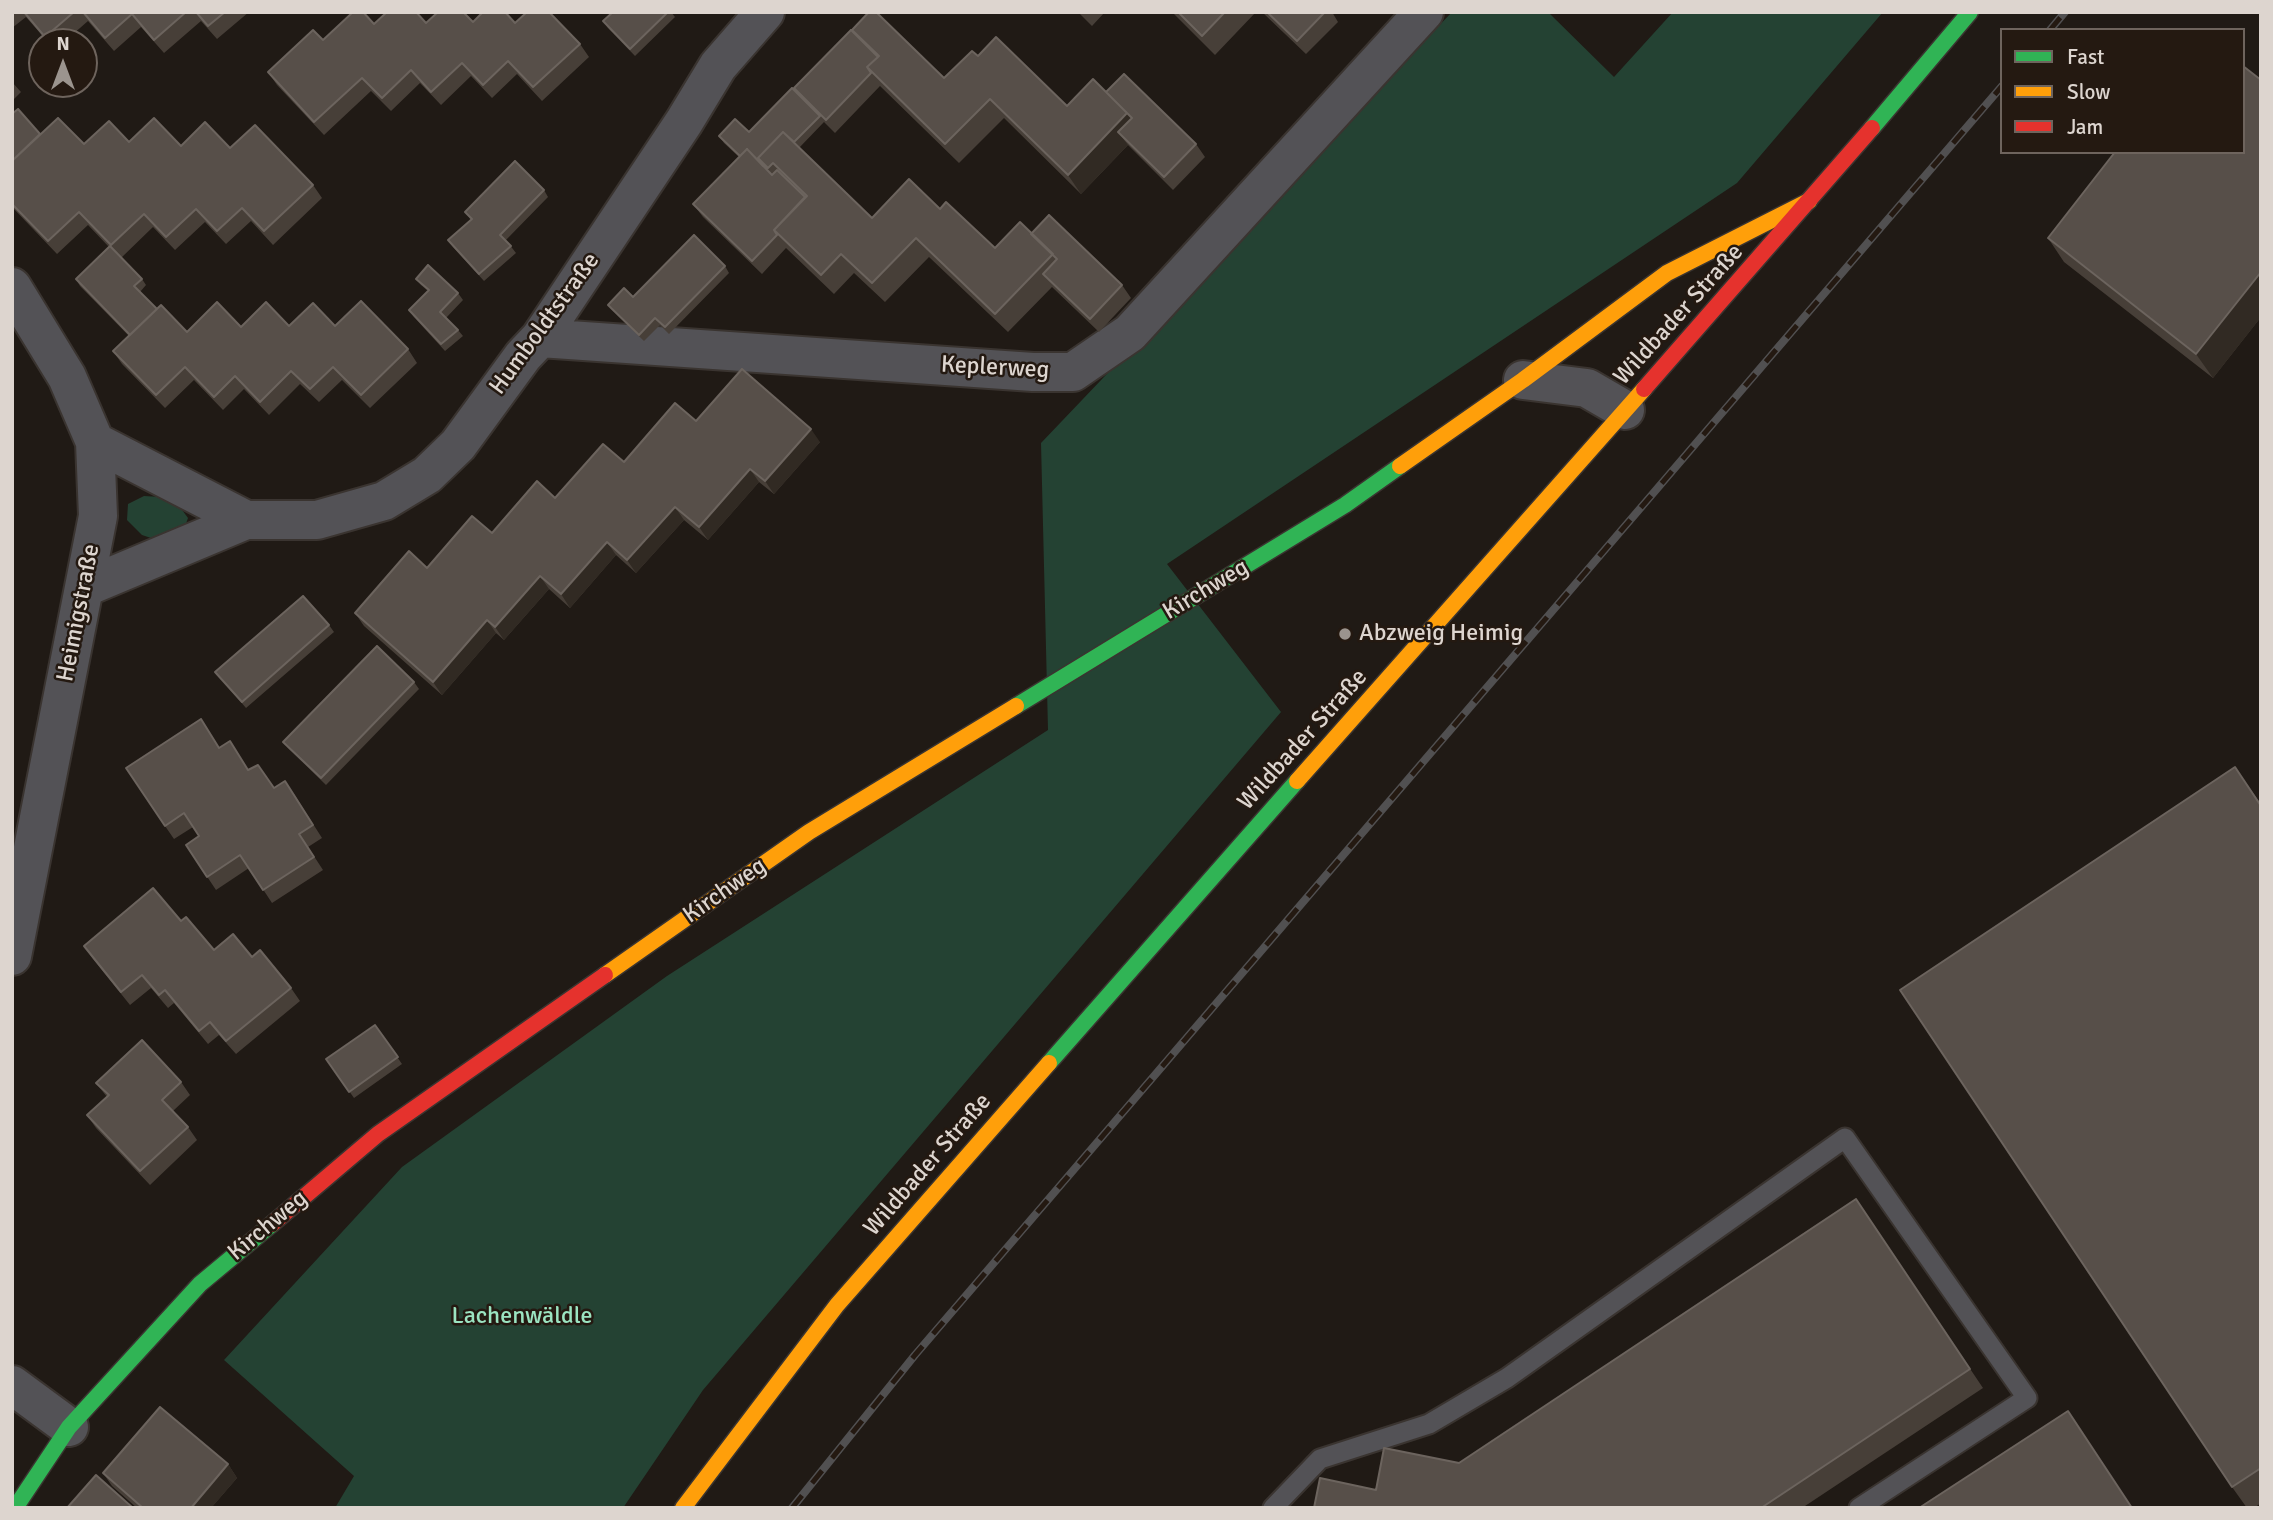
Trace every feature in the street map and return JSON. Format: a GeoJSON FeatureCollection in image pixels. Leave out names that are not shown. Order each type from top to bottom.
{"type":"FeatureCollection","features":[{"type":"Feature","properties":{"kind":"street","name":"Humboldtstraße"},"geometry":{"type":"LineString","coordinates":[[86,587],[246,520],[317,520],[384,501],[427,475],[458,445],[523,356],[540,338],[684,122],[718,66],[765,12]]}},
{"type":"Feature","properties":{"kind":"street","name":"Keplerweg"},"geometry":{"type":"LineString","coordinates":[[540,338],[1033,372],[1073,372],[1130,333],[1424,12]]}},
{"type":"Feature","properties":{"kind":"street","name":"Wildbader Straße"},"geometry":{"type":"LineString","coordinates":[[682,1508],[837,1305],[1811,200],[1970,12]]}},
{"type":"Feature","properties":{"kind":"street","name":"Kirchweg"},"geometry":{"type":"LineString","coordinates":[[15,1508],[69,1427],[200,1284],[378,1134],[809,832],[1345,505],[1523,380],[1667,273],[1811,200]]}},
{"type":"Feature","properties":{"kind":"street","name":"Heimigstraße"},"geometry":{"type":"LineString","coordinates":[[12,287],[68,377],[95,442],[98,516],[12,956]]}},
{"type":"Feature","properties":{"kind":"street"},"geometry":{"type":"LineString","coordinates":[[1523,380],[1587,388],[1625,410]]}},
{"type":"Feature","properties":{"kind":"street","name":"Humboldtstraße"},"geometry":{"type":"LineString","coordinates":[[95,442],[246,520]]}},
{"type":"Feature","properties":{"kind":"street"},"geometry":{"type":"LineString","coordinates":[[12,1385],[69,1427]]}},
{"type":"Feature","properties":{"kind":"lane"},"geometry":{"type":"LineString","coordinates":[[1273,1508],[1320,1459],[1429,1424],[1507,1378],[1845,1138],[2027,1398],[1859,1508]]}},
{"type":"Feature","properties":{"kind":"green space","name":"Lachenwäldle"},"geometry":{"type":"Polygon","coordinates":[[[1452,12],[1548,12],[1614,77],[1673,12],[1883,12],[1737,183],[1167,564],[1281,712],[703,1390],[623,1508],[335,1508],[354,1476],[224,1360],[402,1167],[667,976],[1048,730],[1041,443],[1452,12]]]}},
{"type":"Feature","properties":{"kind":"green space"},"geometry":{"type":"Polygon","coordinates":[[[144,496],[161,497],[177,503],[188,518],[183,532],[160,541],[142,535],[127,520],[128,504],[144,496]]]}},
{"type":"Feature","properties":{"kind":"building"},"geometry":{"type":"Polygon","coordinates":[[[24,12],[74,12],[55,28],[37,28],[24,12]]]}},
{"type":"Feature","properties":{"kind":"building"},"geometry":{"type":"Polygon","coordinates":[[[83,12],[186,12],[154,40],[132,14],[105,38],[83,12]]]}},
{"type":"Feature","properties":{"kind":"building"},"geometry":{"type":"Polygon","coordinates":[[[196,12],[225,12],[208,26],[196,12]]]}},
{"type":"Feature","properties":{"kind":"building"},"geometry":{"type":"Polygon","coordinates":[[[353,12],[363,12],[374,24],[387,12],[416,12],[426,23],[438,12],[463,12],[473,22],[483,12],[505,12],[515,23],[527,12],[549,12],[580,44],[533,87],[508,61],[483,85],[462,63],[431,92],[411,70],[382,98],[362,78],[314,122],[268,72],[313,30],[323,40],[353,12]]]}},
{"type":"Feature","properties":{"kind":"building"},"geometry":{"type":"Polygon","coordinates":[[[613,12],[668,12],[630,49],[603,21],[613,12]]]}},
{"type":"Feature","properties":{"kind":"building"},"geometry":{"type":"Polygon","coordinates":[[[869,12],[876,12],[944,78],[972,51],[978,56],[996,37],[1067,106],[1093,79],[1127,113],[1068,175],[990,99],[945,144],[867,67],[879,56],[852,30],[869,12]]]}},
{"type":"Feature","properties":{"kind":"building"},"geometry":{"type":"Polygon","coordinates":[[[1178,12],[1225,12],[1202,36],[1178,12]]]}},
{"type":"Feature","properties":{"kind":"building"},"geometry":{"type":"Polygon","coordinates":[[[1267,12],[1325,12],[1297,41],[1267,12]]]}},
{"type":"Feature","properties":{"kind":"building"},"geometry":{"type":"Polygon","coordinates":[[[851,30],[878,57],[867,67],[871,73],[826,120],[794,88],[851,30]]]}},
{"type":"Feature","properties":{"kind":"building"},"geometry":{"type":"Polygon","coordinates":[[[2245,68],[2261,80],[2261,272],[2196,354],[2048,238],[2113,154],[2245,154],[2245,68]]]}},
{"type":"Feature","properties":{"kind":"building"},"geometry":{"type":"Polygon","coordinates":[[[1124,74],[1196,144],[1164,177],[1118,132],[1132,118],[1106,92],[1124,74]]]}},
{"type":"Feature","properties":{"kind":"building"},"geometry":{"type":"Polygon","coordinates":[[[792,88],[820,116],[794,142],[783,132],[758,158],[763,166],[747,149],[740,156],[719,136],[735,119],[749,132],[792,88]]]}},
{"type":"Feature","properties":{"kind":"building"},"geometry":{"type":"Polygon","coordinates":[[[18,109],[40,134],[12,161],[12,114],[18,109]]]}},
{"type":"Feature","properties":{"kind":"building"},"geometry":{"type":"Polygon","coordinates":[[[58,118],[84,144],[109,121],[129,142],[154,118],[181,146],[205,122],[230,148],[255,125],[313,185],[264,231],[242,208],[217,231],[196,209],[166,237],[144,214],[111,245],[79,212],[48,241],[12,204],[12,161],[58,118]]]}},
{"type":"Feature","properties":{"kind":"building"},"geometry":{"type":"Polygon","coordinates":[[[783,132],[872,218],[909,179],[940,209],[946,202],[995,248],[1020,222],[1053,254],[995,314],[916,238],[872,283],[841,254],[821,275],[774,230],[807,196],[773,163],[768,168],[758,158],[783,132]]]}},
{"type":"Feature","properties":{"kind":"building"},"geometry":{"type":"Polygon","coordinates":[[[747,149],[772,175],[777,170],[805,197],[774,230],[777,235],[752,261],[693,204],[747,149]]]}},
{"type":"Feature","properties":{"kind":"building"},"geometry":{"type":"Polygon","coordinates":[[[515,161],[544,190],[500,235],[511,246],[479,274],[448,240],[472,219],[465,212],[515,161]]]}},
{"type":"Feature","properties":{"kind":"building"},"geometry":{"type":"Polygon","coordinates":[[[1049,215],[1122,285],[1090,319],[1043,274],[1057,259],[1031,234],[1049,215]]]}},
{"type":"Feature","properties":{"kind":"building"},"geometry":{"type":"Polygon","coordinates":[[[694,235],[725,266],[665,327],[655,318],[639,335],[608,305],[624,288],[633,297],[694,235]]]}},
{"type":"Feature","properties":{"kind":"building"},"geometry":{"type":"Polygon","coordinates":[[[110,246],[142,279],[134,286],[157,309],[130,335],[76,279],[110,246]]]}},
{"type":"Feature","properties":{"kind":"building"},"geometry":{"type":"Polygon","coordinates":[[[428,265],[458,293],[440,312],[458,330],[441,344],[409,310],[429,290],[416,279],[428,265]]]}},
{"type":"Feature","properties":{"kind":"building"},"geometry":{"type":"Polygon","coordinates":[[[361,301],[408,349],[361,395],[333,367],[310,389],[291,371],[260,402],[235,376],[214,397],[185,367],[156,395],[113,351],[161,305],[187,332],[217,302],[241,327],[266,302],[289,326],[313,303],[335,326],[361,301]]]}},
{"type":"Feature","properties":{"kind":"building"},"geometry":{"type":"Polygon","coordinates":[[[742,369],[811,429],[765,481],[750,469],[699,527],[675,507],[627,560],[607,542],[561,594],[540,576],[495,627],[487,620],[433,682],[355,613],[409,551],[427,568],[472,516],[492,533],[537,481],[555,498],[603,444],[624,462],[675,403],[696,421],[742,369]]]}},
{"type":"Feature","properties":{"kind":"building"},"geometry":{"type":"Polygon","coordinates":[[[303,596],[329,625],[242,702],[215,672],[303,596]]]}},
{"type":"Feature","properties":{"kind":"building"},"geometry":{"type":"Polygon","coordinates":[[[377,646],[414,682],[321,778],[283,742],[377,646]]]}},
{"type":"Feature","properties":{"kind":"building"},"geometry":{"type":"Polygon","coordinates":[[[201,719],[219,748],[230,741],[248,770],[258,765],[274,788],[285,781],[313,825],[299,834],[314,857],[263,890],[240,855],[207,877],[186,845],[199,836],[184,813],[165,826],[126,768],[201,719]]]}},
{"type":"Feature","properties":{"kind":"building"},"geometry":{"type":"Polygon","coordinates":[[[2235,767],[2261,806],[2261,1468],[2232,1487],[1900,990],[2235,767]]]}},
{"type":"Feature","properties":{"kind":"building"},"geometry":{"type":"Polygon","coordinates":[[[153,888],[181,921],[186,917],[214,950],[233,934],[252,957],[260,950],[291,988],[226,1041],[210,1022],[199,1031],[165,990],[159,995],[142,975],[121,992],[84,946],[153,888]]]}},
{"type":"Feature","properties":{"kind":"building"},"geometry":{"type":"Polygon","coordinates":[[[375,1025],[398,1057],[349,1092],[326,1059],[375,1025]]]}},
{"type":"Feature","properties":{"kind":"building"},"geometry":{"type":"Polygon","coordinates":[[[142,1040],[181,1082],[162,1100],[188,1127],[140,1171],[87,1115],[109,1095],[96,1083],[142,1040]]]}},
{"type":"Feature","properties":{"kind":"building"},"geometry":{"type":"Polygon","coordinates":[[[1856,1199],[1970,1369],[1761,1508],[1314,1508],[1320,1478],[1376,1490],[1384,1448],[1459,1463],[1856,1199]]]}},
{"type":"Feature","properties":{"kind":"building"},"geometry":{"type":"Polygon","coordinates":[[[160,1407],[228,1464],[191,1508],[143,1508],[103,1473],[160,1407]]]}},
{"type":"Feature","properties":{"kind":"building"},"geometry":{"type":"Polygon","coordinates":[[[2068,1411],[2132,1508],[1919,1508],[2068,1411]]]}},
{"type":"Feature","properties":{"kind":"building"},"geometry":{"type":"Polygon","coordinates":[[[96,1475],[133,1508],[67,1508],[96,1475]]]}},
{"type":"Feature","properties":{"kind":"railway"},"geometry":{"type":"LineString","coordinates":[[2052,28],[2065,12]]}},
{"type":"Feature","properties":{"kind":"railway"},"geometry":{"type":"LineString","coordinates":[[792,1508],[915,1355],[2000,88]]}},
{"type":"Feature","properties":{"kind":"traffic: fast"},"geometry":{"type":"LineString","coordinates":[[1872,128],[1970,12]]}},
{"type":"Feature","properties":{"kind":"traffic: fast"},"geometry":{"type":"LineString","coordinates":[[1016,706],[1345,505],[1400,466]]}},
{"type":"Feature","properties":{"kind":"traffic: fast"},"geometry":{"type":"LineString","coordinates":[[1049,1063],[1297,781]]}},
{"type":"Feature","properties":{"kind":"traffic: fast"},"geometry":{"type":"LineString","coordinates":[[15,1508],[69,1427],[200,1284],[272,1224]]}},
{"type":"Feature","properties":{"kind":"traffic: slow"},"geometry":{"type":"LineString","coordinates":[[1400,466],[1523,380],[1667,273],[1809,201]]}},
{"type":"Feature","properties":{"kind":"traffic: slow"},"geometry":{"type":"LineString","coordinates":[[1297,781],[1644,389]]}},
{"type":"Feature","properties":{"kind":"traffic: slow"},"geometry":{"type":"LineString","coordinates":[[605,975],[809,832],[1016,706]]}},
{"type":"Feature","properties":{"kind":"traffic: slow"},"geometry":{"type":"LineString","coordinates":[[683,1508],[837,1305],[1049,1063]]}},
{"type":"Feature","properties":{"kind":"traffic: jam"},"geometry":{"type":"LineString","coordinates":[[1644,389],[1872,128]]}},
{"type":"Feature","properties":{"kind":"traffic: jam"},"geometry":{"type":"LineString","coordinates":[[272,1224],[378,1134],[605,975]]}},
{"type":"Feature","properties":{"kind":"place","name":"Abzweig Heimig"},"geometry":{"type":"Point","coordinates":[1345,634]}}]}
